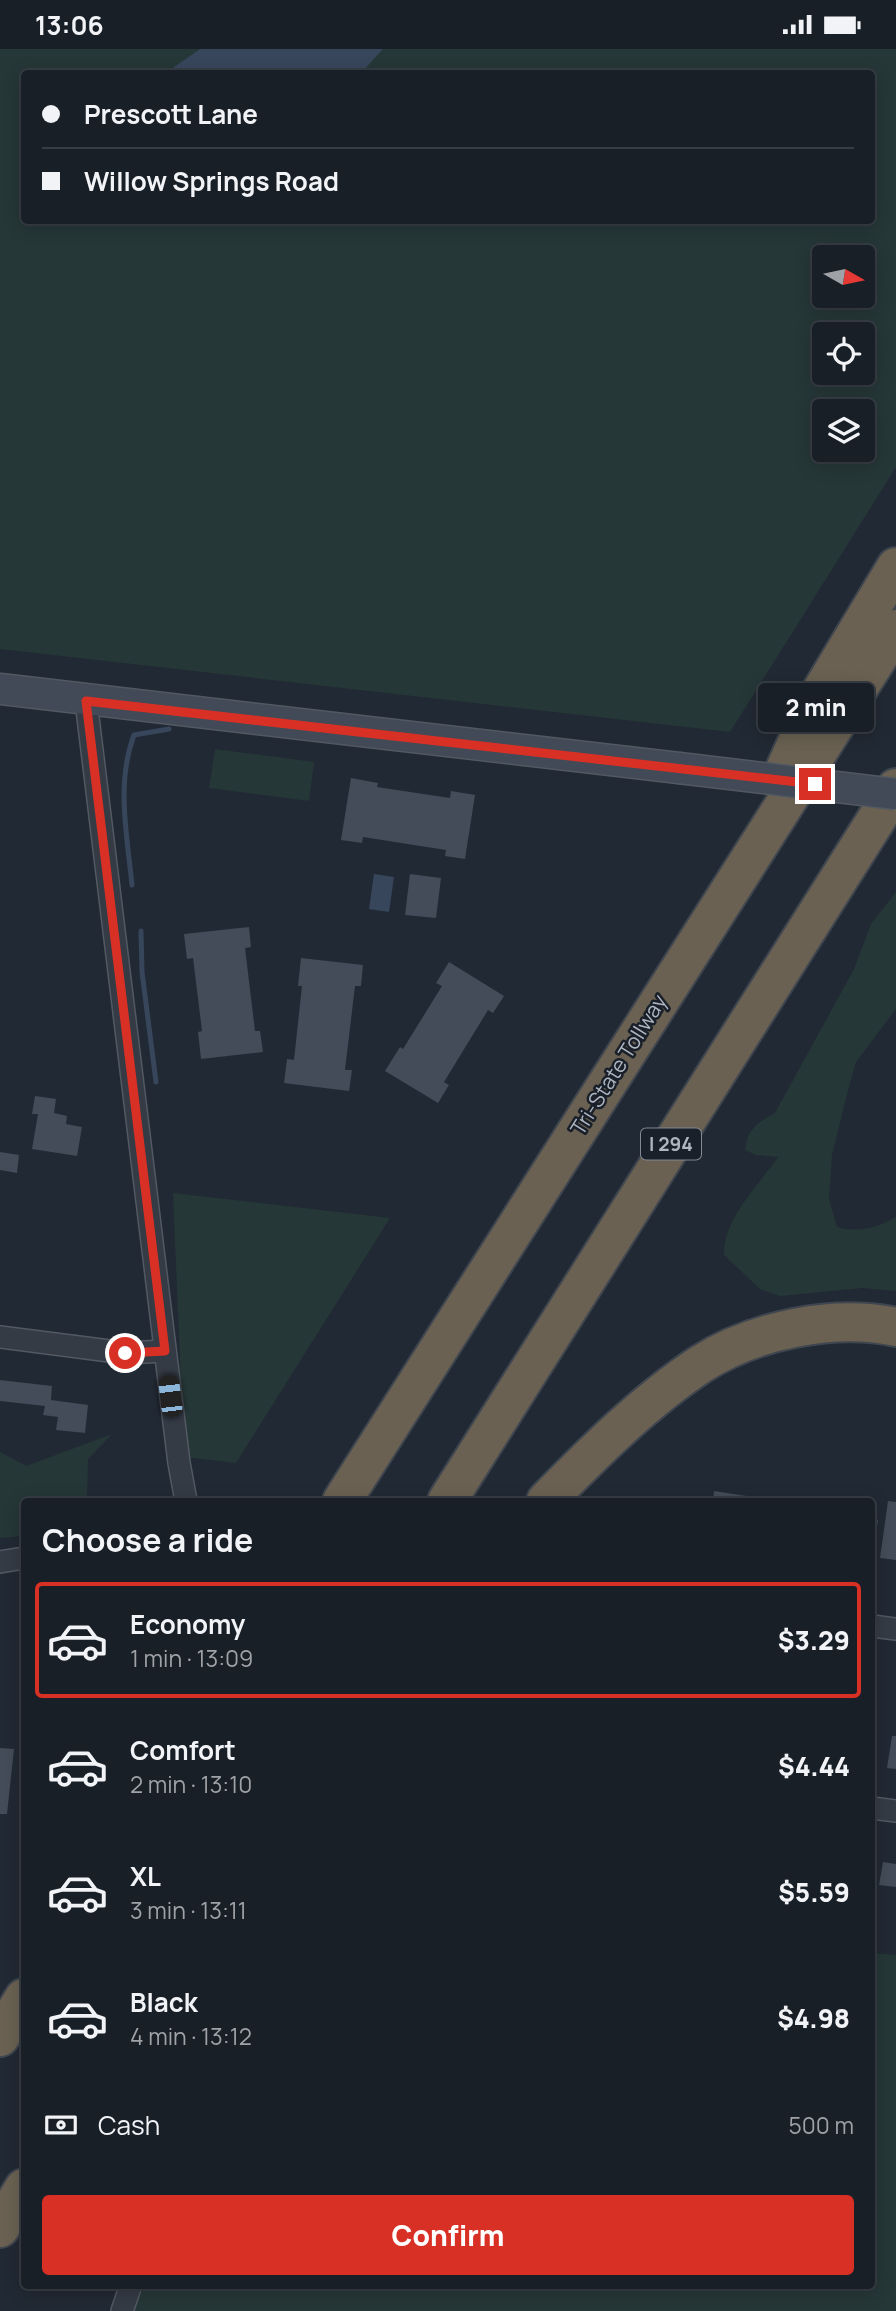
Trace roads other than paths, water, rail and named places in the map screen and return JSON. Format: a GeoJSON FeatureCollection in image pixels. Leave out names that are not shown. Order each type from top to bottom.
{"type":"FeatureCollection","features":[{"type":"Feature","properties":{"kind":"highway"},"geometry":{"type":"LineString","coordinates":[[732,888],[816,700],[896,567]]}},
{"type":"Feature","properties":{"kind":"highway","name":"Tri-State Tollway"},"geometry":{"type":"LineString","coordinates":[[344,1498],[896,629]]}},
{"type":"Feature","properties":{"kind":"highway","name":"I 294"},"geometry":{"type":"LineString","coordinates":[[449,1498],[896,788]]}},
{"type":"Feature","properties":{"kind":"highway"},"geometry":{"type":"LineString","coordinates":[[549,1498],[660,1395],[703,1363],[746,1343],[798,1328],[837,1323],[896,1327]]}},
{"type":"Feature","properties":{"kind":"highway"},"geometry":{"type":"LineString","coordinates":[[0,2036],[21,2003]]}},
{"type":"Feature","properties":{"kind":"highway"},"geometry":{"type":"LineString","coordinates":[[0,2228],[21,2193]]}},
{"type":"Feature","properties":{"kind":"main road"},"geometry":{"type":"LineString","coordinates":[[0,689],[896,794]]}},
{"type":"Feature","properties":{"kind":"street"},"geometry":{"type":"LineString","coordinates":[[86,701],[165,1351],[186,1498]]}},
{"type":"Feature","properties":{"kind":"street"},"geometry":{"type":"LineString","coordinates":[[0,1337],[125,1353],[165,1351]]}},
{"type":"Feature","properties":{"kind":"street"},"geometry":{"type":"LineString","coordinates":[[0,1562],[21,1558]]}},
{"type":"Feature","properties":{"kind":"street"},"geometry":{"type":"LineString","coordinates":[[875,1626],[896,1629]]}},
{"type":"Feature","properties":{"kind":"street"},"geometry":{"type":"LineString","coordinates":[[875,1808],[896,1811]]}},
{"type":"Feature","properties":{"kind":"street"},"geometry":{"type":"LineString","coordinates":[[122,2311],[130,2289]]}},
{"type":"Feature","properties":{"kind":"water"},"geometry":{"type":"Polygon","coordinates":[[[200,49],[383,49],[364,70],[172,70],[200,49]]]}},
{"type":"Feature","properties":{"kind":"water"},"geometry":{"type":"Polygon","coordinates":[[[374,874],[394,877],[389,912],[369,909],[374,874]]]}},
{"type":"Feature","properties":{"kind":"waterway"},"geometry":{"type":"LineString","coordinates":[[132,885],[124,809],[125,772],[129,753],[134,735],[169,729]]}},
{"type":"Feature","properties":{"kind":"waterway"},"geometry":{"type":"LineString","coordinates":[[141,931],[142,972],[156,1082]]}}]}
